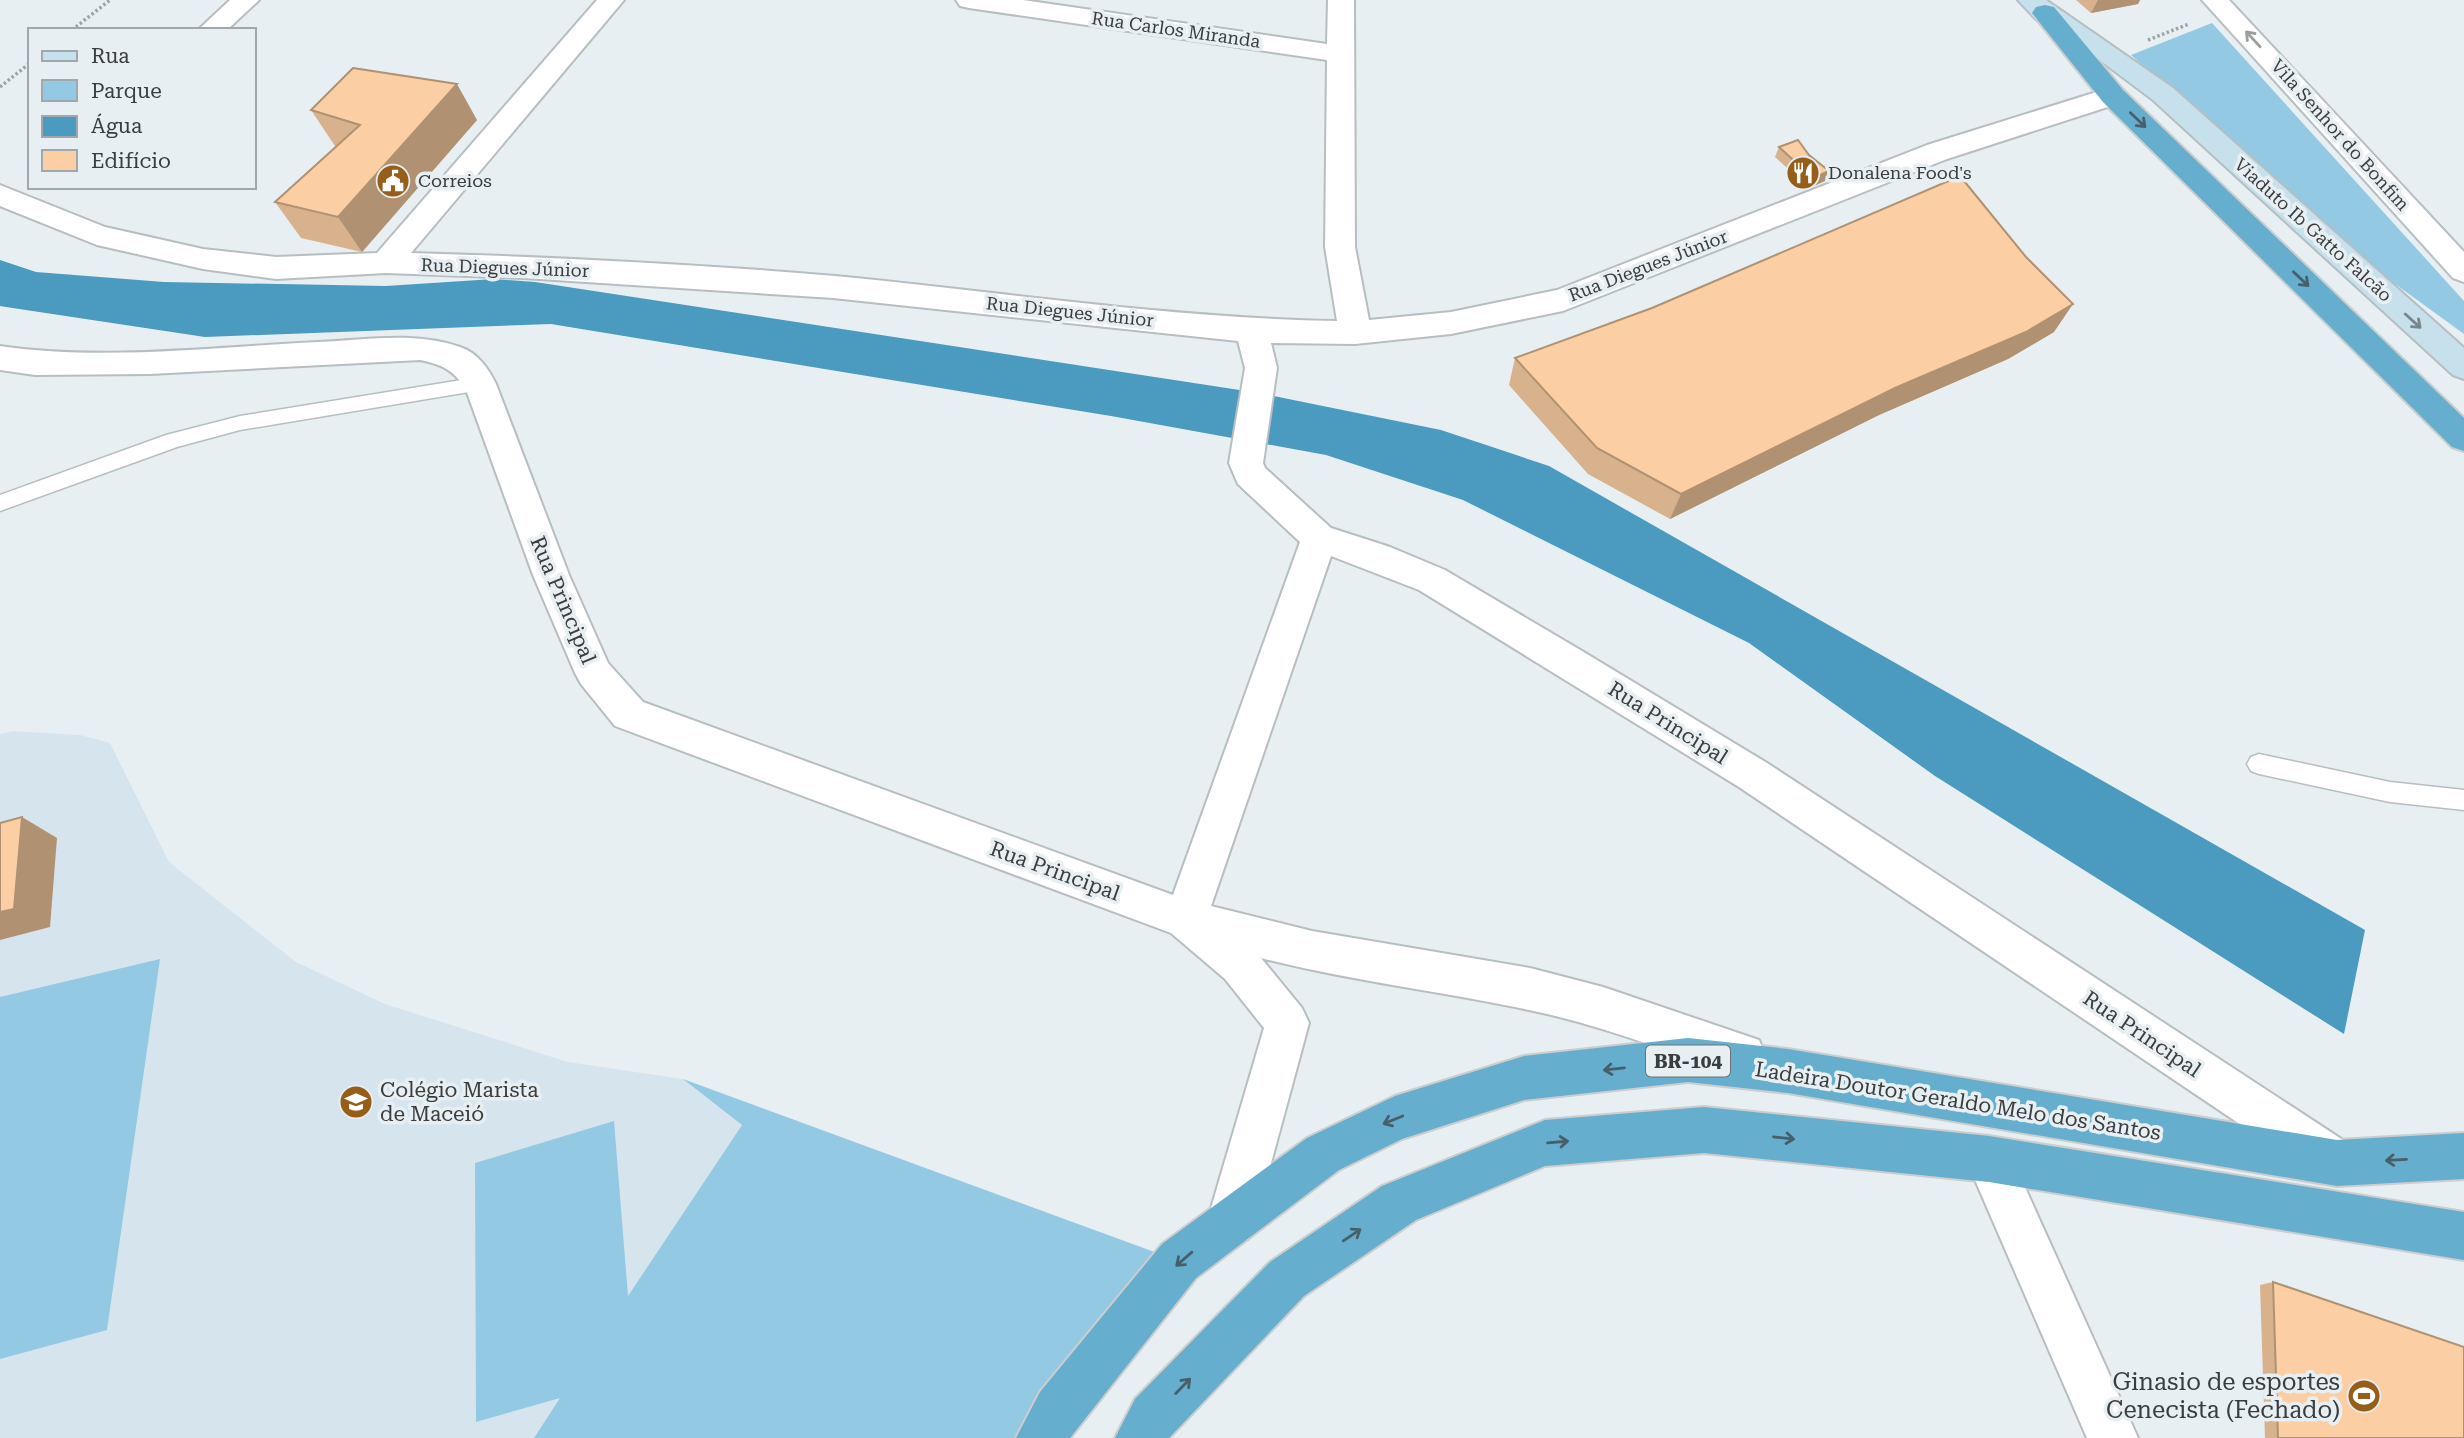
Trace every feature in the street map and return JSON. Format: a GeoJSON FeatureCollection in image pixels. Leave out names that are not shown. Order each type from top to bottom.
{"type":"FeatureCollection","features":[{"type":"Feature","properties":{"kind":"highway"},"geometry":{"type":"LineString","coordinates":[[2038,6],[2113,96],[2464,438]]}},
{"type":"Feature","properties":{"kind":"highway","name":"Ladeira Doutor Geraldo Melo dos Santos"},"geometry":{"type":"LineString","coordinates":[[1041,1438],[1058,1410],[1179,1261],[1231,1222],[1323,1154],[1395,1119],[1524,1078],[1688,1060],[1788,1071],[2337,1163],[2464,1156]]}},
{"type":"Feature","properties":{"kind":"highway"},"geometry":{"type":"LineString","coordinates":[[1140,1438],[1153,1417],[1287,1279],[1399,1203],[1545,1143],[1704,1130],[1989,1159],[2464,1236]]}},
{"type":"Feature","properties":{"kind":"main road","name":"Viaduto Ib Gatto Falcão"},"geometry":{"type":"LineString","coordinates":[[2038,6],[2163,94],[2464,367]]}},
{"type":"Feature","properties":{"kind":"street"},"geometry":{"type":"LineString","coordinates":[[213,28],[246,0]]}},
{"type":"Feature","properties":{"kind":"street"},"geometry":{"type":"LineString","coordinates":[[386,263],[611,0]]}},
{"type":"Feature","properties":{"kind":"street","name":"Rua Carlos Miranda"},"geometry":{"type":"LineString","coordinates":[[969,0],[1342,54]]}},
{"type":"Feature","properties":{"kind":"street"},"geometry":{"type":"LineString","coordinates":[[1341,0],[1340,247],[1355,333]]}},
{"type":"Feature","properties":{"kind":"street","name":"Vila Senhor do Bonfim"},"geometry":{"type":"LineString","coordinates":[[2230,3],[2464,271]]}},
{"type":"Feature","properties":{"kind":"street","name":"Rua Diegues Júnior"},"geometry":{"type":"LineString","coordinates":[[15,194],[97,235],[203,260],[276,268],[386,263],[524,267],[833,287],[1252,331],[1355,333],[1451,323],[1563,300],[1937,152],[2113,96]]}},
{"type":"Feature","properties":{"kind":"street"},"geometry":{"type":"LineString","coordinates":[[1185,919],[1319,538],[1260,487],[1250,475],[1246,463],[1261,368],[1252,331]]}},
{"type":"Feature","properties":{"kind":"street","name":"Rua Principal"},"geometry":{"type":"LineString","coordinates":[[0,358],[35,363],[150,362],[420,349],[455,355],[470,366],[481,384],[551,575],[594,673],[629,714],[1185,919],[1312,951],[1530,989],[1604,1008],[1788,1071]]}},
{"type":"Feature","properties":{"kind":"street","name":"Rua Principal"},"geometry":{"type":"LineString","coordinates":[[1319,538],[1377,557],[1432,580],[1569,662],[1753,775],[2337,1163]]}},
{"type":"Feature","properties":{"kind":"street","name":"Rua Principal"},"geometry":{"type":"LineString","coordinates":[[1185,919],[1240,965],[1287,1023],[1231,1222]]}},
{"type":"Feature","properties":{"kind":"street"},"geometry":{"type":"LineString","coordinates":[[1989,1159],[2113,1438]]}},
{"type":"Feature","properties":{"kind":"lane"},"geometry":{"type":"LineString","coordinates":[[0,503],[173,440],[240,423],[481,384]]}},
{"type":"Feature","properties":{"kind":"lane"},"geometry":{"type":"LineString","coordinates":[[2259,764],[2390,792],[2464,800]]}},
{"type":"Feature","properties":{"kind":"path"},"geometry":{"type":"LineString","coordinates":[[75,28],[110,0]]}},
{"type":"Feature","properties":{"kind":"path"},"geometry":{"type":"LineString","coordinates":[[2111,55],[2230,3]]}},
{"type":"Feature","properties":{"kind":"path"},"geometry":{"type":"LineString","coordinates":[[0,87],[28,65]]}},
{"type":"Feature","properties":{"kind":"shaded area","name":"Colégio Marista de Maceió"},"geometry":{"type":"Polygon","coordinates":[[[13,731],[80,735],[110,743],[169,862],[296,962],[385,1004],[568,1062],[683,1079],[742,1125],[534,1438],[0,1438],[0,734],[13,731]]]}},
{"type":"Feature","properties":{"kind":"green space"},"geometry":{"type":"Polygon","coordinates":[[[2212,23],[2464,301],[2464,334],[2369,265],[2131,55],[2212,23]]]}},
{"type":"Feature","properties":{"kind":"green space"},"geometry":{"type":"Polygon","coordinates":[[[160,959],[107,1330],[0,1359],[0,997],[160,959]]]}},
{"type":"Feature","properties":{"kind":"green space"},"geometry":{"type":"Polygon","coordinates":[[[683,1079],[1179,1261],[1043,1438],[534,1438],[560,1398],[476,1422],[475,1163],[614,1121],[628,1296],[742,1125],[683,1079]]]}},
{"type":"Feature","properties":{"kind":"water"},"geometry":{"type":"Polygon","coordinates":[[[0,260],[36,272],[164,282],[386,286],[494,279],[535,282],[1259,393],[1441,430],[1549,466],[2365,930],[2344,1034],[1935,776],[1749,643],[1463,500],[1326,455],[1111,416],[551,324],[205,337],[6,307],[0,306],[0,260]]]}},
{"type":"Feature","properties":{"kind":"building"},"geometry":{"type":"Polygon","coordinates":[[[353,68],[457,84],[338,217],[275,202],[360,125],[311,110],[353,68]]]}},
{"type":"Feature","properties":{"kind":"building"},"geometry":{"type":"Polygon","coordinates":[[[1798,140],[1809,155],[1829,171],[1813,178],[1779,147],[1798,140]]]}},
{"type":"Feature","properties":{"kind":"building"},"geometry":{"type":"Polygon","coordinates":[[[1960,176],[2026,257],[2073,304],[2026,332],[1895,388],[1681,494],[1597,448],[1515,358],[1652,308],[1960,176]]]}},
{"type":"Feature","properties":{"kind":"building"},"geometry":{"type":"Polygon","coordinates":[[[22,817],[14,909],[0,912],[0,823],[22,817]]]}},
{"type":"Feature","properties":{"kind":"building","name":"Ginasio de esportes Cenecista (Fechado)"},"geometry":{"type":"Polygon","coordinates":[[[2273,1282],[2464,1347],[2464,1438],[2278,1438],[2273,1282]]]}},
{"type":"Feature","properties":{"kind":"place","name":"Donalena Food's"},"geometry":{"type":"Point","coordinates":[1803,173]}},
{"type":"Feature","properties":{"kind":"place","name":"Correios"},"geometry":{"type":"Point","coordinates":[393,181]}},
{"type":"Feature","properties":{"kind":"place","name":"Colégio Marista de Maceió"},"geometry":{"type":"Point","coordinates":[356,1102]}},
{"type":"Feature","properties":{"kind":"place","name":"Ginasio de esportes Cenecista (Fechado)"},"geometry":{"type":"Point","coordinates":[2364,1396]}}]}
